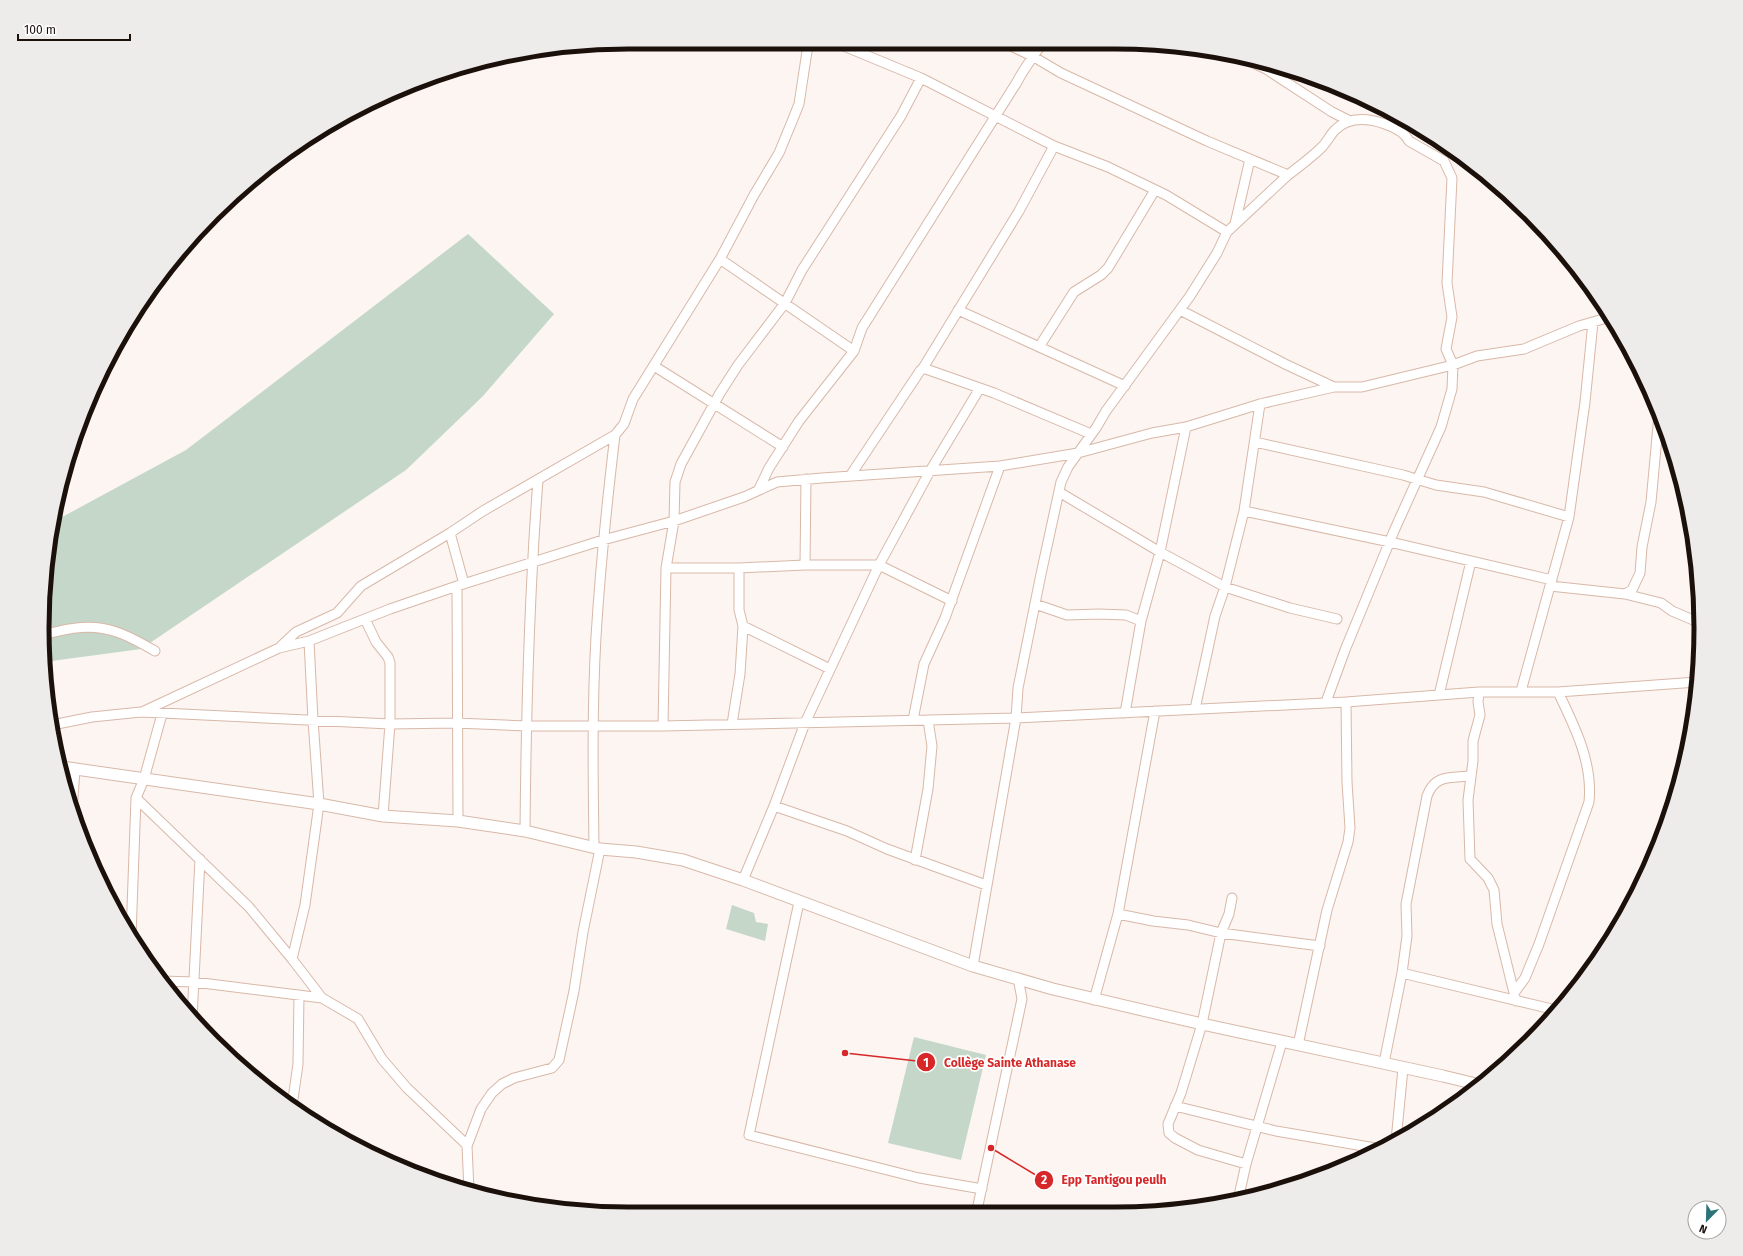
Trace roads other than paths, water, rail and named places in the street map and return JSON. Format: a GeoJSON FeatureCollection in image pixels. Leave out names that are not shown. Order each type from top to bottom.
{"type":"FeatureCollection","features":[{"type":"Feature","properties":{"kind":"main road"},"geometry":{"type":"LineString","coordinates":[[67,768],[319,804],[383,816],[458,821],[525,831],[597,848],[636,852],[683,860],[743,880],[973,966],[1094,1000],[1472,1083]]}},
{"type":"Feature","properties":{"kind":"street"},"geometry":{"type":"LineString","coordinates":[[279,648],[296,632],[337,613],[361,586],[450,533],[483,511],[615,435],[624,424],[633,399],[720,259],[754,195],[779,153],[799,104],[807,49]]}},
{"type":"Feature","properties":{"kind":"street"},"geometry":{"type":"LineString","coordinates":[[851,49],[921,78],[1054,146],[1108,167],[1155,190],[1226,232]]}},
{"type":"Feature","properties":{"kind":"street"},"geometry":{"type":"LineString","coordinates":[[1017,49],[1061,73],[1288,175]]}},
{"type":"Feature","properties":{"kind":"street"},"geometry":{"type":"LineString","coordinates":[[759,489],[769,468],[799,421],[854,351],[862,328],[995,117],[1022,71],[1039,49]]}},
{"type":"Feature","properties":{"kind":"street"},"geometry":{"type":"LineString","coordinates":[[1267,70],[1332,112],[1350,121]]}},
{"type":"Feature","properties":{"kind":"street"},"geometry":{"type":"LineString","coordinates":[[663,726],[666,568],[674,521],[675,482],[681,464],[714,404],[738,365],[785,303],[802,270],[901,116],[921,78]]}},
{"type":"Feature","properties":{"kind":"street"},"geometry":{"type":"LineString","coordinates":[[1332,112],[1336,129]]}},
{"type":"Feature","properties":{"kind":"street"},"geometry":{"type":"LineString","coordinates":[[973,966],[1016,718],[1018,688],[1061,482],[1106,411],[1151,347],[1190,296],[1217,252],[1226,232],[1288,175],[1301,166],[1322,147],[1336,129],[1350,121],[1370,119],[1391,126],[1406,136],[1414,145],[1444,161],[1452,178],[1447,283],[1452,317],[1446,349],[1452,365],[1452,389],[1448,408],[1441,427],[1390,542],[1345,650],[1326,702]]}},
{"type":"Feature","properties":{"kind":"street"},"geometry":{"type":"LineString","coordinates":[[850,476],[923,368],[1019,211],[1054,146]]}},
{"type":"Feature","properties":{"kind":"street"},"geometry":{"type":"LineString","coordinates":[[1235,224],[1250,159]]}},
{"type":"Feature","properties":{"kind":"street"},"geometry":{"type":"LineString","coordinates":[[1039,347],[1074,292],[1102,275],[1108,268],[1155,190]]}},
{"type":"Feature","properties":{"kind":"street"},"geometry":{"type":"LineString","coordinates":[[720,259],[854,351]]}},
{"type":"Feature","properties":{"kind":"street"},"geometry":{"type":"LineString","coordinates":[[958,310],[1125,386]]}},
{"type":"Feature","properties":{"kind":"street"},"geometry":{"type":"LineString","coordinates":[[1180,310],[1285,364],[1334,387]]}},
{"type":"Feature","properties":{"kind":"street"},"geometry":{"type":"LineString","coordinates":[[141,712],[279,648],[310,641],[365,619],[460,585],[603,540],[674,521],[744,497],[777,482],[1000,466],[1078,453],[1152,433],[1186,427],[1260,404],[1334,387],[1362,387],[1452,365],[1477,356],[1524,349],[1604,319]]}},
{"type":"Feature","properties":{"kind":"street"},"geometry":{"type":"LineString","coordinates":[[1521,692],[1569,517],[1585,402],[1593,322]]}},
{"type":"Feature","properties":{"kind":"street"},"geometry":{"type":"LineString","coordinates":[[654,366],[783,446]]}},
{"type":"Feature","properties":{"kind":"street"},"geometry":{"type":"LineString","coordinates":[[923,368],[980,388],[1092,434]]}},
{"type":"Feature","properties":{"kind":"street"},"geometry":{"type":"LineString","coordinates":[[743,880],[774,806],[805,723],[879,565],[930,470],[980,388]]}},
{"type":"Feature","properties":{"kind":"street"},"geometry":{"type":"LineString","coordinates":[[1195,709],[1215,616],[1225,587],[1244,511],[1260,404]]}},
{"type":"Feature","properties":{"kind":"street"},"geometry":{"type":"LineString","coordinates":[[1625,594],[1632,590],[1640,573],[1642,547],[1651,502],[1657,426]]}},
{"type":"Feature","properties":{"kind":"street"},"geometry":{"type":"LineString","coordinates":[[1125,713],[1141,621],[1160,552],[1186,427]]}},
{"type":"Feature","properties":{"kind":"street"},"geometry":{"type":"LineString","coordinates":[[469,1184],[467,1145],[481,1109],[492,1093],[502,1084],[514,1078],[552,1068],[559,1060],[574,991],[597,848],[593,726],[596,638],[603,540],[615,435]]}},
{"type":"Feature","properties":{"kind":"street"},"geometry":{"type":"LineString","coordinates":[[1255,442],[1374,468],[1418,480],[1484,492],[1569,517]]}},
{"type":"Feature","properties":{"kind":"street"},"geometry":{"type":"LineString","coordinates":[[914,720],[924,664],[952,601],[1000,466]]}},
{"type":"Feature","properties":{"kind":"street"},"geometry":{"type":"LineString","coordinates":[[805,565],[806,479]]}},
{"type":"Feature","properties":{"kind":"street"},"geometry":{"type":"LineString","coordinates":[[525,831],[526,726],[532,563],[538,480]]}},
{"type":"Feature","properties":{"kind":"street"},"geometry":{"type":"LineString","coordinates":[[1058,492],[1160,552],[1225,587],[1290,608],[1338,619]]}},
{"type":"Feature","properties":{"kind":"street"},"geometry":{"type":"LineString","coordinates":[[1244,511],[1390,542],[1471,561],[1551,583],[1625,594],[1661,602],[1672,611],[1694,620]]}},
{"type":"Feature","properties":{"kind":"street"},"geometry":{"type":"LineString","coordinates":[[450,533],[460,585],[456,723],[458,821]]}},
{"type":"Feature","properties":{"kind":"street"},"geometry":{"type":"LineString","coordinates":[[1439,695],[1471,561]]}},
{"type":"Feature","properties":{"kind":"street"},"geometry":{"type":"LineString","coordinates":[[666,568],[879,565],[952,601]]}},
{"type":"Feature","properties":{"kind":"street"},"geometry":{"type":"LineString","coordinates":[[732,724],[740,674],[743,626],[739,610],[739,568]]}},
{"type":"Feature","properties":{"kind":"street"},"geometry":{"type":"LineString","coordinates":[[1035,604],[1068,615],[1126,615],[1141,621]]}},
{"type":"Feature","properties":{"kind":"street"},"geometry":{"type":"LineString","coordinates":[[365,619],[376,642],[388,657],[390,662],[390,724],[383,816]]}},
{"type":"Feature","properties":{"kind":"street"},"geometry":{"type":"LineString","coordinates":[[743,626],[830,669]]}},
{"type":"Feature","properties":{"kind":"street"},"geometry":{"type":"LineString","coordinates":[[49,633],[77,628],[101,627],[127,635],[155,651]]}},
{"type":"Feature","properties":{"kind":"street"},"geometry":{"type":"LineString","coordinates":[[292,958],[305,905],[319,804],[313,720],[310,641]]}},
{"type":"Feature","properties":{"kind":"street"},"geometry":{"type":"LineString","coordinates":[[57,724],[141,712],[390,724],[456,723],[526,726],[663,726],[1016,718],[1346,702],[1479,692],[1558,692],[1691,682]]}},
{"type":"Feature","properties":{"kind":"street"},"geometry":{"type":"LineString","coordinates":[[1479,692],[1478,702],[1480,715],[1473,741],[1474,761],[1470,776],[1468,800],[1470,859],[1488,878],[1494,890],[1497,924],[1515,997]]}},
{"type":"Feature","properties":{"kind":"street"},"geometry":{"type":"LineString","coordinates":[[1515,997],[1525,978],[1539,944],[1590,802],[1591,788],[1578,734],[1558,692]]}},
{"type":"Feature","properties":{"kind":"street"},"geometry":{"type":"LineString","coordinates":[[1298,1045],[1327,910],[1348,842],[1350,828],[1347,787],[1346,702]]}},
{"type":"Feature","properties":{"kind":"street"},"geometry":{"type":"LineString","coordinates":[[1094,1000],[1118,914],[1156,712]]}},
{"type":"Feature","properties":{"kind":"street"},"geometry":{"type":"LineString","coordinates":[[131,925],[136,798],[144,779],[162,714]]}},
{"type":"Feature","properties":{"kind":"street"},"geometry":{"type":"LineString","coordinates":[[914,860],[928,789],[932,746],[928,720]]}},
{"type":"Feature","properties":{"kind":"street"},"geometry":{"type":"LineString","coordinates":[[73,792],[75,770]]}},
{"type":"Feature","properties":{"kind":"street"},"geometry":{"type":"LineString","coordinates":[[1384,1063],[1402,973],[1407,936],[1406,904],[1430,787],[1439,779],[1470,776]]}},
{"type":"Feature","properties":{"kind":"street"},"geometry":{"type":"LineString","coordinates":[[136,798],[249,907],[292,958],[322,998]]}},
{"type":"Feature","properties":{"kind":"street"},"geometry":{"type":"LineString","coordinates":[[774,806],[847,831],[914,860],[986,885]]}},
{"type":"Feature","properties":{"kind":"street"},"geometry":{"type":"LineString","coordinates":[[193,1009],[200,859]]}},
{"type":"Feature","properties":{"kind":"street"},"geometry":{"type":"LineString","coordinates":[[1232,898],[1229,914],[1221,933],[1202,1024],[1176,1106],[1168,1124],[1170,1133],[1175,1138],[1198,1150],[1246,1164]]}},
{"type":"Feature","properties":{"kind":"street"},"geometry":{"type":"LineString","coordinates":[[799,902],[749,1135],[919,1178],[982,1189]]}},
{"type":"Feature","properties":{"kind":"street"},"geometry":{"type":"LineString","coordinates":[[1118,914],[1153,921],[1188,925],[1221,933],[1320,946]]}},
{"type":"Feature","properties":{"kind":"street"},"geometry":{"type":"LineString","coordinates":[[1402,973],[1515,997],[1551,1008]]}},
{"type":"Feature","properties":{"kind":"street"},"geometry":{"type":"LineString","coordinates":[[977,1207],[982,1189],[1022,999],[1018,978]]}},
{"type":"Feature","properties":{"kind":"street"},"geometry":{"type":"LineString","coordinates":[[170,981],[194,982],[322,998],[358,1019],[382,1059],[407,1088],[467,1145]]}},
{"type":"Feature","properties":{"kind":"street"},"geometry":{"type":"LineString","coordinates":[[293,1099],[298,1064],[299,995]]}},
{"type":"Feature","properties":{"kind":"street"},"geometry":{"type":"LineString","coordinates":[[1240,1193],[1246,1164],[1282,1042]]}},
{"type":"Feature","properties":{"kind":"street"},"geometry":{"type":"LineString","coordinates":[[1397,1133],[1403,1068]]}},
{"type":"Feature","properties":{"kind":"street"},"geometry":{"type":"LineString","coordinates":[[1176,1106],[1276,1131],[1371,1147]]}},
{"type":"Feature","properties":{"kind":"place","name":"Collège Sainte Athanase"},"geometry":{"type":"Point","coordinates":[845,1053]}},
{"type":"Feature","properties":{"kind":"place","name":"Epp Tantigou peulh"},"geometry":{"type":"Point","coordinates":[991,1148]}}]}
